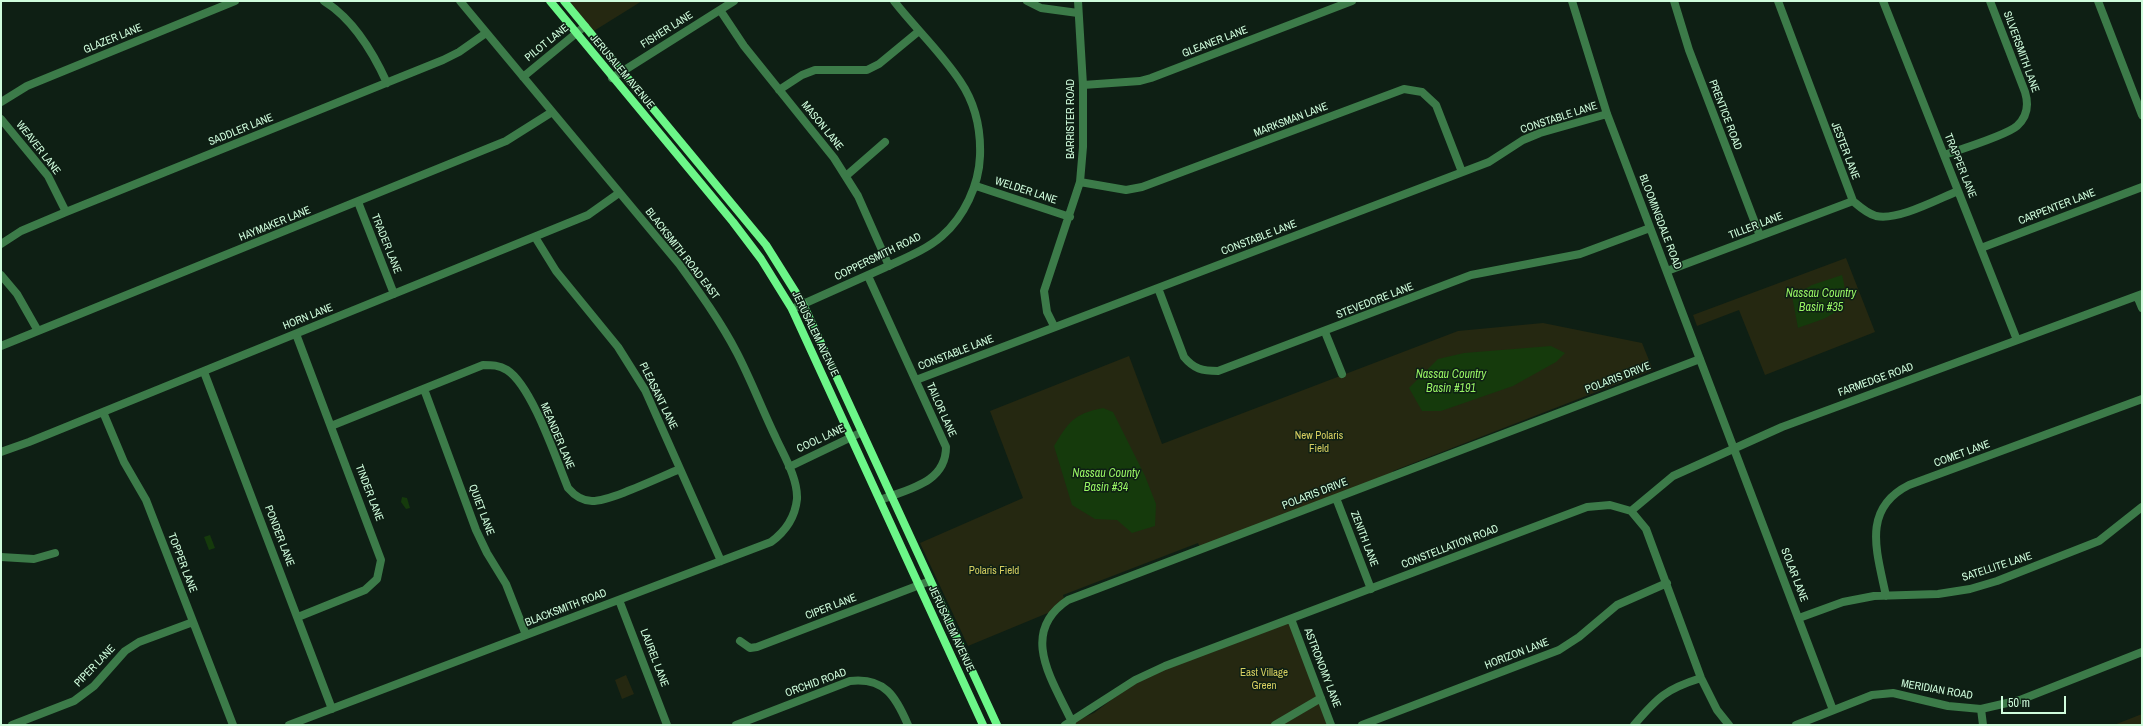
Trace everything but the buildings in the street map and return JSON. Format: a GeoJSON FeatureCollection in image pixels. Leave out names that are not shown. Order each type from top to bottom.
{"type":"FeatureCollection","features":[{"type":"Feature","properties":{"kind":"main road","name":"JERUSALEM AVENUE"},"geometry":{"type":"LineString","coordinates":[[550,1],[575,34],[690,171],[761,259],[792,309],[983,725]]}},
{"type":"Feature","properties":{"kind":"main road","name":"JERUSALEM AVENUE"},"geometry":{"type":"LineString","coordinates":[[564,1],[700,163],[766,245],[804,304],[930,581],[998,725]]}},
{"type":"Feature","properties":{"kind":"main road"},"geometry":{"type":"LineString","coordinates":[[690,171],[700,163]]}},
{"type":"Feature","properties":{"kind":"street","name":"GLAZER LANE"},"geometry":{"type":"LineString","coordinates":[[1,102],[27,86],[235,1]]}},
{"type":"Feature","properties":{"kind":"street"},"geometry":{"type":"LineString","coordinates":[[324,1],[337,10],[360,36],[372,52],[387,83]]}},
{"type":"Feature","properties":{"kind":"street"},"geometry":{"type":"LineString","coordinates":[[460,1],[523,77]]}},
{"type":"Feature","properties":{"kind":"street","name":"FISHER LANE"},"geometry":{"type":"LineString","coordinates":[[612,78],[734,1]]}},
{"type":"Feature","properties":{"kind":"street","name":"COPPERSMITH ROAD"},"geometry":{"type":"LineString","coordinates":[[792,309],[912,255],[942,236],[957,220],[976,186],[980,144],[978,125],[972,103],[960,81],[894,1]]}},
{"type":"Feature","properties":{"kind":"street"},"geometry":{"type":"LineString","coordinates":[[1027,1],[1041,8],[1078,13]]}},
{"type":"Feature","properties":{"kind":"street","name":"BARRISTER ROAD"},"geometry":{"type":"LineString","coordinates":[[1054,326],[1047,312],[1044,291],[1070,217],[1080,182],[1083,147],[1078,1]]}},
{"type":"Feature","properties":{"kind":"street","name":"GLEANER LANE"},"geometry":{"type":"LineString","coordinates":[[1082,85],[1140,81],[1151,78],[1352,1]]}},
{"type":"Feature","properties":{"kind":"street","name":"BLOOMINGDALE ROAD"},"geometry":{"type":"LineString","coordinates":[[1572,1],[1607,114],[1734,448]]}},
{"type":"Feature","properties":{"kind":"street","name":"PRENTICE ROAD"},"geometry":{"type":"LineString","coordinates":[[1674,1],[1692,58],[1760,236]]}},
{"type":"Feature","properties":{"kind":"street","name":"JESTER LANE"},"geometry":{"type":"LineString","coordinates":[[1778,1],[1853,201]]}},
{"type":"Feature","properties":{"kind":"street","name":"TRAPPER LANE"},"geometry":{"type":"LineString","coordinates":[[1883,1],[2017,340]]}},
{"type":"Feature","properties":{"kind":"street","name":"SILVERSMITH LANE"},"geometry":{"type":"LineString","coordinates":[[1944,155],[2013,129],[2025,116],[2027,100],[2025,92],[1990,1]]}},
{"type":"Feature","properties":{"kind":"street"},"geometry":{"type":"LineString","coordinates":[[2098,1],[2142,115]]}},
{"type":"Feature","properties":{"kind":"street","name":"MASON LANE"},"geometry":{"type":"LineString","coordinates":[[720,10],[744,46],[834,158],[846,176],[858,196],[889,266]]}},
{"type":"Feature","properties":{"kind":"street","name":"PILOT LANE"},"geometry":{"type":"LineString","coordinates":[[523,77],[585,26]]}},
{"type":"Feature","properties":{"kind":"street"},"geometry":{"type":"LineString","coordinates":[[779,90],[802,75],[815,70],[867,70],[879,64],[920,31]]}},
{"type":"Feature","properties":{"kind":"street","name":"SADDLER LANE"},"geometry":{"type":"LineString","coordinates":[[1,244],[21,231],[66,212],[448,57],[486,33]]}},
{"type":"Feature","properties":{"kind":"street","name":"BLACKSMITH ROAD EAST"},"geometry":{"type":"LineString","coordinates":[[523,77],[679,264],[723,328],[737,354],[789,466]]}},
{"type":"Feature","properties":{"kind":"street","name":"MARKSMAN LANE"},"geometry":{"type":"LineString","coordinates":[[1080,182],[1126,190],[1142,187],[1404,89],[1422,92],[1436,105],[1462,172]]}},
{"type":"Feature","properties":{"kind":"street","name":"HAYMAKER LANE"},"geometry":{"type":"LineString","coordinates":[[1,346],[506,141],[552,112]]}},
{"type":"Feature","properties":{"kind":"street","name":"CONSTABLE LANE"},"geometry":{"type":"LineString","coordinates":[[916,380],[1054,326],[1489,162],[1523,140],[1540,133],[1607,114]]}},
{"type":"Feature","properties":{"kind":"street","name":"WEAVER LANE"},"geometry":{"type":"LineString","coordinates":[[1,119],[48,176],[66,212]]}},
{"type":"Feature","properties":{"kind":"street"},"geometry":{"type":"LineString","coordinates":[[846,176],[884,142]]}},
{"type":"Feature","properties":{"kind":"street","name":"WELDER LANE"},"geometry":{"type":"LineString","coordinates":[[976,186],[1070,217]]}},
{"type":"Feature","properties":{"kind":"street","name":"CARPENTER LANE"},"geometry":{"type":"LineString","coordinates":[[1981,248],[2142,187]]}},
{"type":"Feature","properties":{"kind":"street"},"geometry":{"type":"LineString","coordinates":[[1853,201],[1868,213],[1877,216],[1890,216],[1958,191]]}},
{"type":"Feature","properties":{"kind":"street","name":"HORN LANE"},"geometry":{"type":"LineString","coordinates":[[1,452],[204,372],[588,215],[619,193]]}},
{"type":"Feature","properties":{"kind":"street","name":"TILLER LANE"},"geometry":{"type":"LineString","coordinates":[[1667,271],[1853,201]]}},
{"type":"Feature","properties":{"kind":"street","name":"TRADER LANE"},"geometry":{"type":"LineString","coordinates":[[358,202],[394,294]]}},
{"type":"Feature","properties":{"kind":"street","name":"STEVEDORE LANE"},"geometry":{"type":"LineString","coordinates":[[1158,288],[1184,357],[1191,366],[1204,371],[1218,371],[1325,332],[1471,275],[1580,254],[1650,228]]}},
{"type":"Feature","properties":{"kind":"street","name":"PLEASANT LANE"},"geometry":{"type":"LineString","coordinates":[[535,236],[556,271],[618,347],[645,390],[721,561]]}},
{"type":"Feature","properties":{"kind":"street"},"geometry":{"type":"LineString","coordinates":[[1,275],[17,294],[38,331]]}},
{"type":"Feature","properties":{"kind":"street","name":"TAILOR LANE"},"geometry":{"type":"LineString","coordinates":[[868,276],[946,447],[946,455],[939,473],[926,481],[880,500]]}},
{"type":"Feature","properties":{"kind":"street"},"geometry":{"type":"LineString","coordinates":[[2140,295],[2142,308]]}},
{"type":"Feature","properties":{"kind":"street","name":"FARMEDGE ROAD"},"geometry":{"type":"LineString","coordinates":[[1631,511],[1674,476],[1782,427],[2140,295]]}},
{"type":"Feature","properties":{"kind":"street"},"geometry":{"type":"LineString","coordinates":[[1325,332],[1342,374]]}},
{"type":"Feature","properties":{"kind":"street","name":"TINDER LANE"},"geometry":{"type":"LineString","coordinates":[[296,334],[379,551],[381,567],[377,579],[365,590],[298,617]]}},
{"type":"Feature","properties":{"kind":"street","name":"POLARIS DRIVE"},"geometry":{"type":"LineString","coordinates":[[1068,723],[1044,661],[1042,647],[1046,622],[1058,606],[1068,600],[1700,359]]}},
{"type":"Feature","properties":{"kind":"street","name":"MEANDER LANE"},"geometry":{"type":"LineString","coordinates":[[331,426],[483,365],[495,365],[507,370],[517,380],[536,410],[568,488],[573,494],[582,499],[591,501],[606,498],[680,469]]}},
{"type":"Feature","properties":{"kind":"street","name":"PONDER LANE"},"geometry":{"type":"LineString","coordinates":[[204,372],[332,709]]}},
{"type":"Feature","properties":{"kind":"street","name":"QUIET LANE"},"geometry":{"type":"LineString","coordinates":[[424,389],[476,530],[486,553],[506,584],[526,635]]}},
{"type":"Feature","properties":{"kind":"street","name":"COMET LANE"},"geometry":{"type":"LineString","coordinates":[[1886,596],[1877,551],[1876,531],[1881,510],[1896,492],[1909,485],[2142,399]]}},
{"type":"Feature","properties":{"kind":"street","name":"TOPPER LANE"},"geometry":{"type":"LineString","coordinates":[[103,412],[124,462],[146,500],[233,725]]}},
{"type":"Feature","properties":{"kind":"street","name":"COOL LANE"},"geometry":{"type":"LineString","coordinates":[[789,466],[862,432]]}},
{"type":"Feature","properties":{"kind":"street","name":"SOLAR LANE"},"geometry":{"type":"LineString","coordinates":[[1734,448],[1833,710]]}},
{"type":"Feature","properties":{"kind":"street","name":"BLACKSMITH ROAD"},"geometry":{"type":"LineString","coordinates":[[289,725],[771,542],[786,528],[794,515],[797,498],[789,466]]}},
{"type":"Feature","properties":{"kind":"street","name":"ZENITH LANE"},"geometry":{"type":"LineString","coordinates":[[1336,498],[1371,589]]}},
{"type":"Feature","properties":{"kind":"street","name":"CONSTELLATION ROAD"},"geometry":{"type":"LineString","coordinates":[[1068,723],[1135,680],[1165,666],[1587,507],[1610,504],[1631,511]]}},
{"type":"Feature","properties":{"kind":"street","name":"SATELLITE LANE"},"geometry":{"type":"LineString","coordinates":[[1799,618],[1843,602],[1874,596],[1938,594],[1970,589],[1997,581],[2099,541],[2142,507]]}},
{"type":"Feature","properties":{"kind":"street"},"geometry":{"type":"LineString","coordinates":[[1631,511],[1646,529],[1702,678],[1717,710],[1729,725]]}},
{"type":"Feature","properties":{"kind":"street"},"geometry":{"type":"LineString","coordinates":[[1,557],[34,559],[55,553]]}},
{"type":"Feature","properties":{"kind":"street","name":"CIPER LANE"},"geometry":{"type":"LineString","coordinates":[[740,641],[750,648],[757,647],[930,581]]}},
{"type":"Feature","properties":{"kind":"street","name":"HORIZON LANE"},"geometry":{"type":"LineString","coordinates":[[1362,725],[1558,650],[1579,637],[1617,605],[1667,583]]}},
{"type":"Feature","properties":{"kind":"street","name":"LAUREL LANE"},"geometry":{"type":"LineString","coordinates":[[619,600],[667,725]]}},
{"type":"Feature","properties":{"kind":"street","name":"ASTRONOMY LANE"},"geometry":{"type":"LineString","coordinates":[[1291,619],[1332,725]]}},
{"type":"Feature","properties":{"kind":"street","name":"PIPER LANE"},"geometry":{"type":"LineString","coordinates":[[12,725],[74,700],[94,686],[125,651],[139,642],[193,622]]}},
{"type":"Feature","properties":{"kind":"street","name":"MERIDIAN ROAD"},"geometry":{"type":"LineString","coordinates":[[1796,725],[1872,695],[1892,693],[1948,706],[1981,709],[2020,700],[2142,652]]}},
{"type":"Feature","properties":{"kind":"street"},"geometry":{"type":"LineString","coordinates":[[1634,725],[1650,707],[1670,690],[1676,686],[1702,678]]}},
{"type":"Feature","properties":{"kind":"street","name":"ORCHID ROAD"},"geometry":{"type":"LineString","coordinates":[[736,725],[850,681],[862,680],[877,683],[887,690],[892,695],[908,725]]}},
{"type":"Feature","properties":{"kind":"street"},"geometry":{"type":"LineString","coordinates":[[1275,725],[1321,698]]}},
{"type":"Feature","properties":{"kind":"street"},"geometry":{"type":"LineString","coordinates":[[1981,709],[1983,725]]}},
{"type":"Feature","properties":{"kind":"green space"},"geometry":{"type":"Polygon","coordinates":[[[562,1],[642,1],[589,34],[562,1]]]}},
{"type":"Feature","properties":{"kind":"green space","name":"Nassau Country Basin #35"},"geometry":{"type":"Polygon","coordinates":[[[1846,258],[1875,332],[1765,375],[1739,310],[1697,326],[1693,315],[1846,258]]]}},
{"type":"Feature","properties":{"kind":"green space"},"geometry":{"type":"Polygon","coordinates":[[[1543,323],[1642,343],[1653,370],[1200,548],[1198,543],[1063,595],[1065,602],[1055,610],[968,646],[920,543],[1023,498],[990,411],[1129,356],[1162,444],[1458,331],[1543,323]]]}},
{"type":"Feature","properties":{"kind":"green space","name":"East Village Green"},"geometry":{"type":"Polygon","coordinates":[[[1292,620],[1332,725],[1066,725],[1094,713],[1136,681],[1292,620]]]}},
{"type":"Feature","properties":{"kind":"green space"},"geometry":{"type":"Polygon","coordinates":[[[626,675],[634,694],[622,699],[615,680],[626,675]]]}},
{"type":"Feature","properties":{"kind":"green space"},"geometry":{"type":"Polygon","coordinates":[[[2142,714],[2142,725],[2114,725],[2142,714]]]}},
{"type":"Feature","properties":{"kind":"water","name":"Nassau Country Basin #35"},"geometry":{"type":"Polygon","coordinates":[[[1842,275],[1844,298],[1841,306],[1828,317],[1798,328],[1792,296],[1812,285],[1842,275]]]}},
{"type":"Feature","properties":{"kind":"water","name":"Nassau Country Basin #191"},"geometry":{"type":"Polygon","coordinates":[[[1551,346],[1565,353],[1556,362],[1513,386],[1441,411],[1422,411],[1409,388],[1438,359],[1464,353],[1551,346]]]}},
{"type":"Feature","properties":{"kind":"water","name":"Nassau County Basin #34"},"geometry":{"type":"Polygon","coordinates":[[[1103,408],[1113,412],[1145,476],[1156,504],[1155,526],[1132,533],[1117,520],[1095,519],[1072,505],[1054,446],[1068,425],[1078,416],[1103,408]]]}},
{"type":"Feature","properties":{"kind":"water"},"geometry":{"type":"Polygon","coordinates":[[[402,497],[407,498],[410,508],[406,509],[401,502],[402,497]]]}},
{"type":"Feature","properties":{"kind":"water"},"geometry":{"type":"Polygon","coordinates":[[[210,535],[215,548],[209,550],[204,537],[210,535]]]}},
{"type":"Feature","properties":{"kind":"park label","name":"New Polaris Field"},"geometry":{"type":"Point","coordinates":[1319,442]}},
{"type":"Feature","properties":{"kind":"park label","name":"Polaris Field"},"geometry":{"type":"Point","coordinates":[994,571]}}]}
